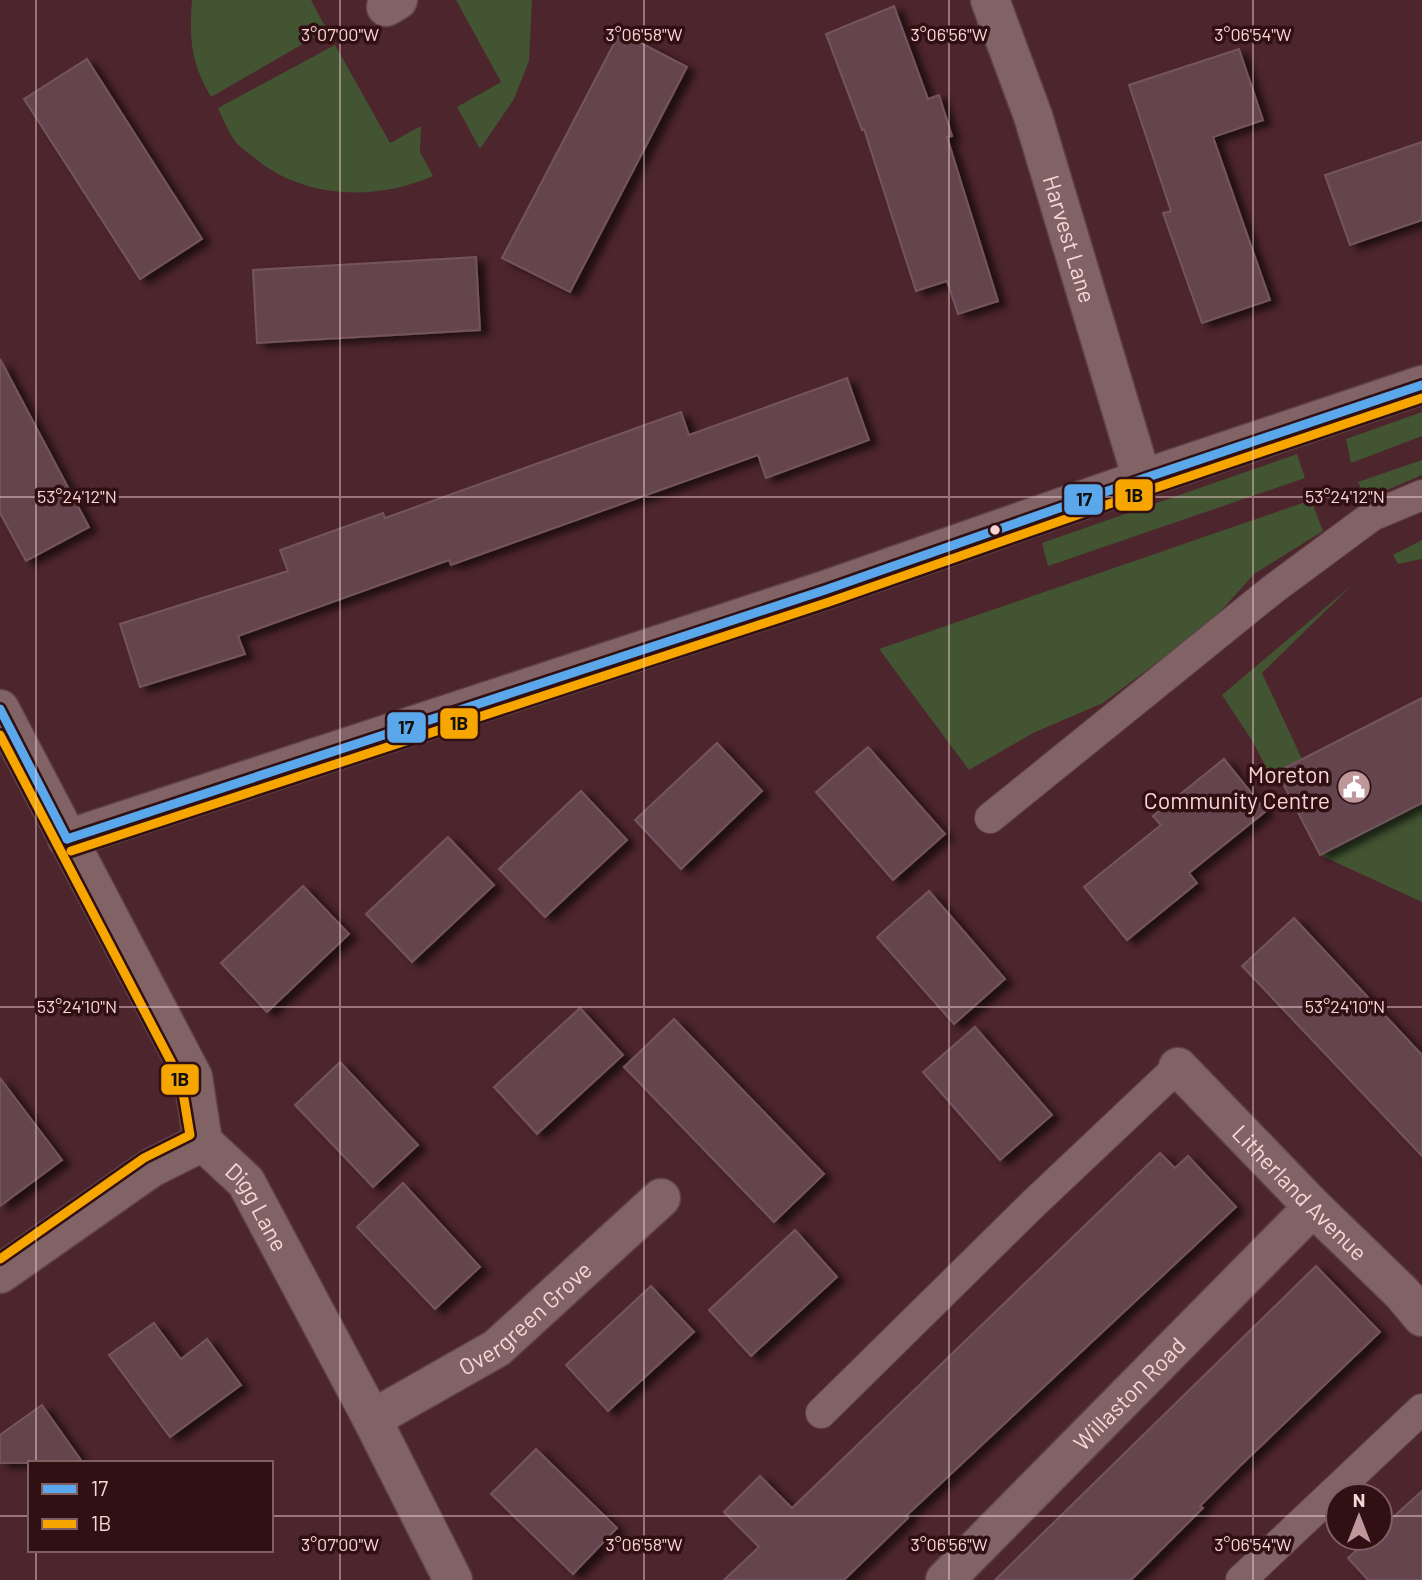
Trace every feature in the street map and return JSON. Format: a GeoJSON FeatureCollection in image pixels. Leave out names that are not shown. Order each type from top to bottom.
{"type":"FeatureCollection","features":[{"type":"Feature","properties":{"kind":"street","name":"Harvest Lane"},"geometry":{"type":"LineString","coordinates":[[1000,2],[1142,479]]}},
{"type":"Feature","properties":{"kind":"street"},"geometry":{"type":"LineString","coordinates":[[67,839],[825,590],[1422,385]]}},
{"type":"Feature","properties":{"kind":"street"},"geometry":{"type":"LineString","coordinates":[[0,709],[193,1077],[203,1142],[151,1168],[0,1274]]}},
{"type":"Feature","properties":{"kind":"street","name":"Litherland Avenue"},"geometry":{"type":"LineString","coordinates":[[1178,1067],[1313,1207],[1402,1293],[1422,1318]]}},
{"type":"Feature","properties":{"kind":"street","name":"Digg Lane"},"geometry":{"type":"LineString","coordinates":[[203,1142],[246,1182],[372,1419],[453,1580]]}},
{"type":"Feature","properties":{"kind":"street","name":"Overgreen Grove"},"geometry":{"type":"LineString","coordinates":[[372,1419],[497,1348],[662,1198]]}},
{"type":"Feature","properties":{"kind":"street","name":"Willaston Road"},"geometry":{"type":"LineString","coordinates":[[945,1580],[1313,1207]]}},
{"type":"Feature","properties":{"kind":"lane"},"geometry":{"type":"LineString","coordinates":[[990,818],[1272,590],[1372,516],[1422,495]]}},
{"type":"Feature","properties":{"kind":"lane"},"geometry":{"type":"LineString","coordinates":[[821,1413],[1033,1204],[1178,1067]]}},
{"type":"Feature","properties":{"kind":"lane"},"geometry":{"type":"LineString","coordinates":[[1241,1580],[1422,1409]]}},
{"type":"Feature","properties":{"kind":"green space"},"geometry":{"type":"Polygon","coordinates":[[[192,0],[311,0],[327,30],[211,97],[195,61],[191,27],[192,0]]]}},
{"type":"Feature","properties":{"kind":"green space"},"geometry":{"type":"Polygon","coordinates":[[[456,0],[532,0],[529,61],[514,99],[480,149],[457,107],[501,82],[456,0]]]}},
{"type":"Feature","properties":{"kind":"green space"},"geometry":{"type":"Polygon","coordinates":[[[335,45],[390,143],[421,126],[420,152],[433,176],[388,190],[341,192],[318,189],[275,172],[235,141],[218,108],[335,45]]]}},
{"type":"Feature","properties":{"kind":"green space"},"geometry":{"type":"Polygon","coordinates":[[[1422,412],[1422,436],[1351,463],[1346,439],[1422,412]]]}},
{"type":"Feature","properties":{"kind":"green space"},"geometry":{"type":"Polygon","coordinates":[[[1297,454],[1305,478],[1048,566],[1042,543],[1297,454]]]}},
{"type":"Feature","properties":{"kind":"green space"},"geometry":{"type":"Polygon","coordinates":[[[1422,460],[1422,475],[1366,499],[1358,482],[1422,460]]]}},
{"type":"Feature","properties":{"kind":"green space"},"geometry":{"type":"Polygon","coordinates":[[[1311,500],[1323,531],[1254,574],[1211,622],[1103,703],[1033,733],[969,770],[879,649],[1311,500]]]}},
{"type":"Feature","properties":{"kind":"green space"},"geometry":{"type":"Polygon","coordinates":[[[1422,540],[1422,559],[1398,564],[1393,555],[1422,540]]]}},
{"type":"Feature","properties":{"kind":"green space"},"geometry":{"type":"Polygon","coordinates":[[[1352,585],[1262,673],[1302,759],[1270,775],[1253,742],[1222,695],[1352,585]]]}},
{"type":"Feature","properties":{"kind":"green space"},"geometry":{"type":"Polygon","coordinates":[[[1422,803],[1422,902],[1320,855],[1422,803]]]}},
{"type":"Feature","properties":{"kind":"building"},"geometry":{"type":"Polygon","coordinates":[[[894,6],[928,99],[939,95],[952,136],[947,137],[998,301],[958,314],[947,281],[916,291],[864,129],[862,130],[826,34],[894,6]]]}},
{"type":"Feature","properties":{"kind":"building"},"geometry":{"type":"Polygon","coordinates":[[[620,32],[687,67],[570,292],[502,258],[620,32]]]}},
{"type":"Feature","properties":{"kind":"building"},"geometry":{"type":"Polygon","coordinates":[[[1239,49],[1263,120],[1213,137],[1270,300],[1202,323],[1163,213],[1171,211],[1129,85],[1239,49]]]}},
{"type":"Feature","properties":{"kind":"building"},"geometry":{"type":"Polygon","coordinates":[[[87,59],[202,239],[140,279],[24,99],[87,59]]]}},
{"type":"Feature","properties":{"kind":"building"},"geometry":{"type":"Polygon","coordinates":[[[1422,142],[1422,220],[1350,245],[1325,175],[1422,142]]]}},
{"type":"Feature","properties":{"kind":"building"},"geometry":{"type":"Polygon","coordinates":[[[476,257],[480,330],[257,343],[253,270],[476,257]]]}},
{"type":"Feature","properties":{"kind":"building"},"geometry":{"type":"Polygon","coordinates":[[[0,359],[89,527],[26,561],[0,513],[0,359]]]}},
{"type":"Feature","properties":{"kind":"building"},"geometry":{"type":"Polygon","coordinates":[[[847,378],[869,440],[766,478],[758,455],[451,565],[449,560],[238,636],[245,654],[140,687],[120,624],[288,571],[280,550],[383,513],[385,518],[681,412],[689,435],[847,378]]]}},
{"type":"Feature","properties":{"kind":"building","name":"Moreton Community Centre"},"geometry":{"type":"Polygon","coordinates":[[[1422,698],[1422,803],[1320,855],[1277,772],[1422,698]]]}},
{"type":"Feature","properties":{"kind":"building"},"geometry":{"type":"Polygon","coordinates":[[[717,743],[762,791],[681,869],[635,820],[717,743]]]}},
{"type":"Feature","properties":{"kind":"building"},"geometry":{"type":"Polygon","coordinates":[[[868,747],[945,834],[893,880],[816,792],[868,747]]]}},
{"type":"Feature","properties":{"kind":"building"},"geometry":{"type":"Polygon","coordinates":[[[1224,759],[1266,811],[1189,873],[1197,883],[1127,940],[1084,887],[1161,825],[1153,816],[1224,759]]]}},
{"type":"Feature","properties":{"kind":"building"},"geometry":{"type":"Polygon","coordinates":[[[581,791],[627,840],[545,917],[499,869],[581,791]]]}},
{"type":"Feature","properties":{"kind":"building"},"geometry":{"type":"Polygon","coordinates":[[[448,837],[494,885],[412,962],[366,914],[448,837]]]}},
{"type":"Feature","properties":{"kind":"building"},"geometry":{"type":"Polygon","coordinates":[[[303,886],[349,934],[267,1012],[221,963],[303,886]]]}},
{"type":"Feature","properties":{"kind":"building"},"geometry":{"type":"Polygon","coordinates":[[[929,891],[1005,979],[954,1024],[877,937],[929,891]]]}},
{"type":"Feature","properties":{"kind":"building"},"geometry":{"type":"Polygon","coordinates":[[[1294,918],[1422,1055],[1422,1156],[1242,966],[1294,918]]]}},
{"type":"Feature","properties":{"kind":"building"},"geometry":{"type":"Polygon","coordinates":[[[580,1008],[623,1055],[537,1134],[494,1087],[580,1008]]]}},
{"type":"Feature","properties":{"kind":"building"},"geometry":{"type":"Polygon","coordinates":[[[674,1019],[824,1174],[774,1222],[624,1067],[674,1019]]]}},
{"type":"Feature","properties":{"kind":"building"},"geometry":{"type":"Polygon","coordinates":[[[975,1027],[1052,1115],[1000,1160],[923,1072],[975,1027]]]}},
{"type":"Feature","properties":{"kind":"building"},"geometry":{"type":"Polygon","coordinates":[[[340,1062],[418,1145],[373,1187],[295,1105],[340,1062]]]}},
{"type":"Feature","properties":{"kind":"building"},"geometry":{"type":"Polygon","coordinates":[[[0,1078],[62,1160],[0,1206],[0,1078]]]}},
{"type":"Feature","properties":{"kind":"building"},"geometry":{"type":"Polygon","coordinates":[[[1160,1153],[1175,1168],[1188,1156],[1236,1207],[906,1516],[908,1518],[844,1580],[724,1580],[759,1547],[724,1512],[760,1476],[792,1508],[1160,1153]]]}},
{"type":"Feature","properties":{"kind":"building"},"geometry":{"type":"Polygon","coordinates":[[[403,1183],[480,1267],[435,1309],[357,1227],[403,1183]]]}},
{"type":"Feature","properties":{"kind":"building"},"geometry":{"type":"Polygon","coordinates":[[[795,1230],[837,1277],[751,1356],[709,1310],[795,1230]]]}},
{"type":"Feature","properties":{"kind":"building"},"geometry":{"type":"Polygon","coordinates":[[[1316,1266],[1380,1332],[1240,1466],[1200,1506],[1203,1508],[1131,1580],[995,1580],[1316,1266]]]}},
{"type":"Feature","properties":{"kind":"building"},"geometry":{"type":"Polygon","coordinates":[[[651,1286],[694,1332],[608,1411],[566,1365],[651,1286]]]}},
{"type":"Feature","properties":{"kind":"building"},"geometry":{"type":"Polygon","coordinates":[[[154,1323],[181,1359],[207,1339],[241,1385],[170,1437],[109,1355],[154,1323]]]}},
{"type":"Feature","properties":{"kind":"building"},"geometry":{"type":"Polygon","coordinates":[[[42,1405],[82,1461],[0,1463],[0,1435],[42,1405]]]}},
{"type":"Feature","properties":{"kind":"building"},"geometry":{"type":"Polygon","coordinates":[[[536,1449],[617,1528],[573,1574],[491,1494],[536,1449]]]}},
{"type":"Feature","properties":{"kind":"building"},"geometry":{"type":"Polygon","coordinates":[[[1422,1491],[1422,1580],[1368,1580],[1348,1558],[1355,1552],[1394,1552],[1394,1516],[1422,1491]]]}},
{"type":"Feature","properties":{"kind":"transit line","name":"17"},"geometry":{"type":"LineString","coordinates":[[67,839],[825,590],[1422,385]]}},
{"type":"Feature","properties":{"kind":"transit line","name":"1B"},"geometry":{"type":"LineString","coordinates":[[71,851],[829,602],[1422,398]]}},
{"type":"Feature","properties":{"kind":"transit line","name":"17"},"geometry":{"type":"LineString","coordinates":[[0,709],[67,839]]}},
{"type":"Feature","properties":{"kind":"transit line","name":"1B"},"geometry":{"type":"LineString","coordinates":[[0,735],[181,1081],[190,1135],[144,1158],[0,1259]]}},
{"type":"Feature","properties":{"kind":"place","name":"Moreton Community Centre"},"geometry":{"type":"Point","coordinates":[1354,787]}}]}
